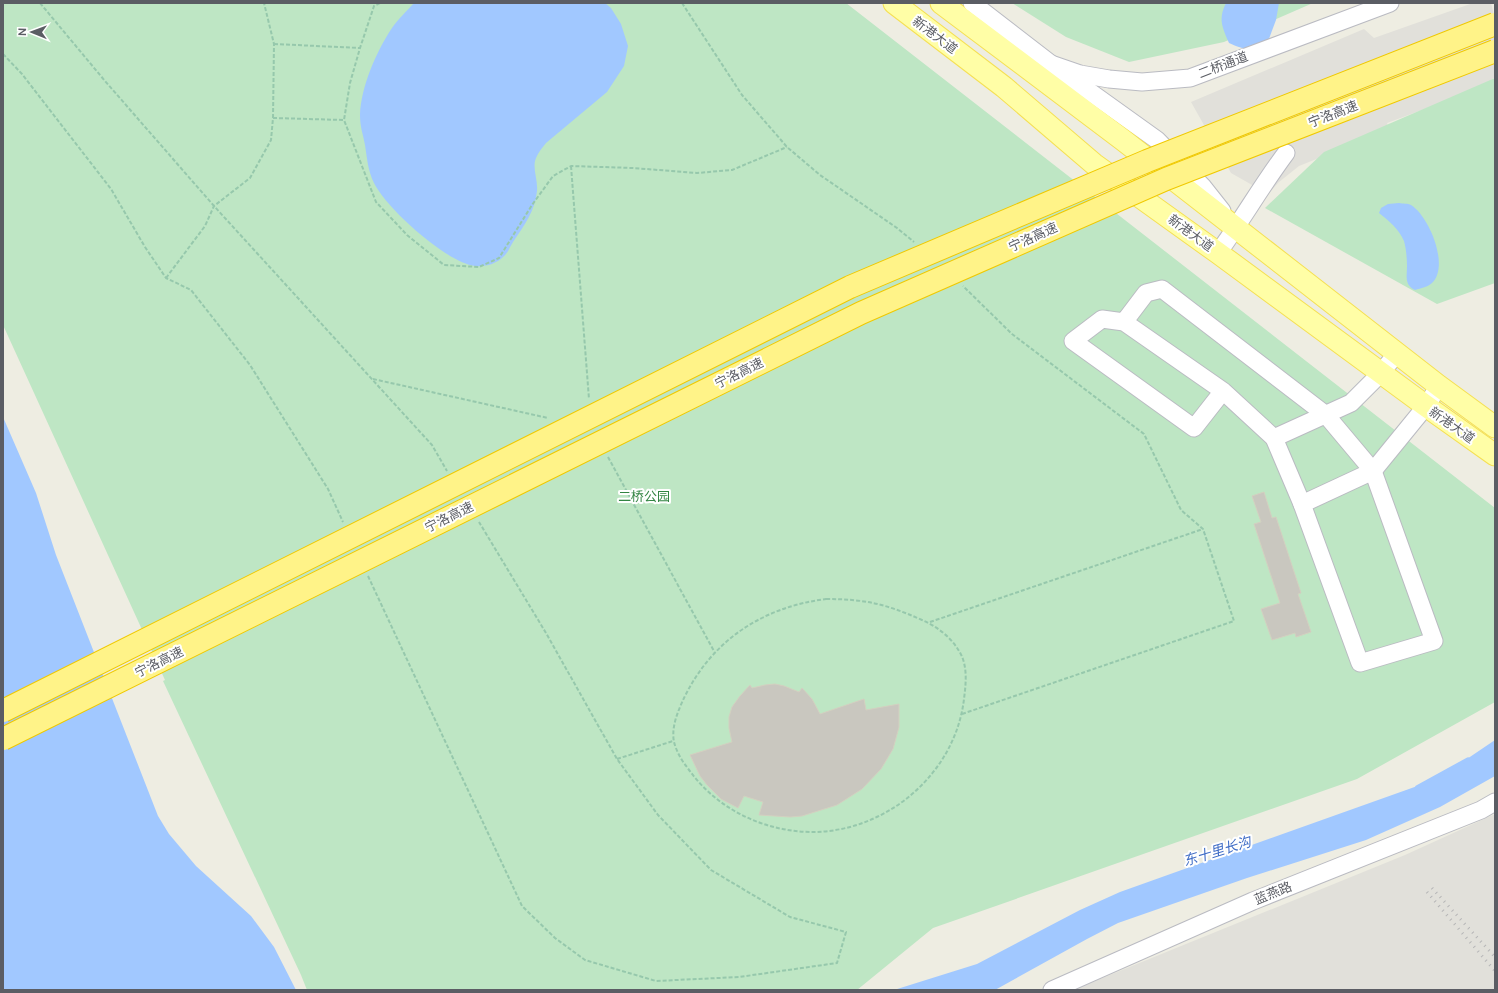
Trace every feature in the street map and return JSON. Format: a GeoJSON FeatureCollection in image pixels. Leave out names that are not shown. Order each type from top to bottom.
{"type":"FeatureCollection","features":[{"type":"Feature","properties":{"kind":"highway","name":"宁洛高速"},"geometry":{"type":"LineString","coordinates":[[3,711],[850,287],[1147,161],[1495,24]]}},
{"type":"Feature","properties":{"kind":"highway","name":"宁洛高速"},"geometry":{"type":"LineString","coordinates":[[3,739],[861,313],[1166,179],[1495,51]]}},
{"type":"Feature","properties":{"kind":"main road","name":"新港大道"},"geometry":{"type":"LineString","coordinates":[[894,3],[1004,87],[1094,164],[1495,455]]}},
{"type":"Feature","properties":{"kind":"main road","name":"新港大道"},"geometry":{"type":"LineString","coordinates":[[941,3],[1124,140],[1439,386],[1495,427]]}},
{"type":"Feature","properties":{"kind":"street"},"geometry":{"type":"LineString","coordinates":[[972,3],[1051,64],[1157,140],[1203,187],[1236,228]]}},
{"type":"Feature","properties":{"kind":"street","name":"二桥通道"},"geometry":{"type":"LineString","coordinates":[[1051,64],[1080,74],[1110,79],[1142,82],[1190,78],[1390,3]]}},
{"type":"Feature","properties":{"kind":"street"},"geometry":{"type":"LineString","coordinates":[[1218,253],[1236,228],[1260,189],[1286,153]]}},
{"type":"Feature","properties":{"kind":"street"},"geometry":{"type":"LineString","coordinates":[[1124,322],[1146,293],[1162,289],[1326,415],[1372,470],[1434,641],[1360,663],[1302,504],[1274,438],[1223,392],[1124,322],[1102,319],[1073,341],[1194,428],[1223,392]]}},
{"type":"Feature","properties":{"kind":"street"},"geometry":{"type":"LineString","coordinates":[[1274,438],[1351,403],[1381,373],[1397,353]]}},
{"type":"Feature","properties":{"kind":"street"},"geometry":{"type":"LineString","coordinates":[[1302,504],[1372,470],[1426,406],[1439,386]]}},
{"type":"Feature","properties":{"kind":"street","name":"蓝燕路"},"geometry":{"type":"LineString","coordinates":[[1052,990],[1253,901],[1481,810],[1495,802]]}},
{"type":"Feature","properties":{"kind":"path"},"geometry":{"type":"LineString","coordinates":[[166,278],[205,226],[214,206],[250,178],[271,140],[273,118],[274,44],[264,3]]}},
{"type":"Feature","properties":{"kind":"path"},"geometry":{"type":"LineString","coordinates":[[380,3],[374,6],[360,48],[350,83],[344,120],[376,202],[407,235],[444,265],[479,267],[499,258],[532,205],[553,176],[571,166],[633,168],[697,173],[732,170],[787,148]]}},
{"type":"Feature","properties":{"kind":"path"},"geometry":{"type":"LineString","coordinates":[[682,3],[742,95],[787,148],[820,175],[897,228],[915,243]]}},
{"type":"Feature","properties":{"kind":"path"},"geometry":{"type":"LineString","coordinates":[[274,44],[360,48]]}},
{"type":"Feature","properties":{"kind":"path"},"geometry":{"type":"LineString","coordinates":[[273,118],[344,120]]}},
{"type":"Feature","properties":{"kind":"path"},"geometry":{"type":"LineString","coordinates":[[962,284],[1012,334],[1144,434],[1181,510],[1203,529],[1234,621],[962,714]]}},
{"type":"Feature","properties":{"kind":"path"},"geometry":{"type":"LineString","coordinates":[[372,379],[554,419]]}},
{"type":"Feature","properties":{"kind":"path"},"geometry":{"type":"LineString","coordinates":[[929,622],[1203,529]]}},
{"type":"Feature","properties":{"kind":"path"},"geometry":{"type":"LineString","coordinates":[[826,599],[843,599],[860,600],[887,606],[929,622],[951,640],[960,652],[965,668],[966,685],[962,714],[948,750],[929,778],[904,801],[875,818],[859,824],[826,831],[804,832],[776,828],[744,816],[729,808],[702,787],[682,760],[673,741],[674,722],[678,711],[697,675],[711,657],[732,637],[761,618],[776,611],[798,604],[826,599]]}},
{"type":"Feature","properties":{"kind":"path"},"geometry":{"type":"LineString","coordinates":[[617,759],[673,741]]}},
{"type":"Feature","properties":{"kind":"shaded area"},"geometry":{"type":"Polygon","coordinates":[[[1473,3],[1491,3],[1495,19],[1495,77],[1481,88],[1387,123],[1389,130],[1299,166],[1279,182],[1268,194],[1231,173],[1191,102],[1364,29],[1374,38],[1473,3]]]}},
{"type":"Feature","properties":{"kind":"shaded area"},"geometry":{"type":"Polygon","coordinates":[[[1495,814],[1495,990],[1073,990],[1405,855],[1495,814]]]}},
{"type":"Feature","properties":{"kind":"green space","name":"二桥公园"},"geometry":{"type":"Polygon","coordinates":[[[3,3],[846,3],[1495,508],[1495,702],[1357,779],[933,928],[857,990],[307,990],[163,681],[165,680],[3,325],[3,3]]]}},
{"type":"Feature","properties":{"kind":"green space"},"geometry":{"type":"Polygon","coordinates":[[[1012,3],[1313,3],[1224,42],[1129,62],[1066,37],[1012,3]]]}},
{"type":"Feature","properties":{"kind":"green space"},"geometry":{"type":"Polygon","coordinates":[[[1495,78],[1495,283],[1437,304],[1265,208],[1324,152],[1495,78]]]}},
{"type":"Feature","properties":{"kind":"water"},"geometry":{"type":"Polygon","coordinates":[[[414,3],[605,3],[611,8],[621,24],[628,46],[624,66],[607,92],[546,143],[540,151],[535,161],[537,191],[534,205],[525,224],[506,254],[497,262],[483,266],[463,263],[434,245],[418,233],[391,206],[381,194],[370,174],[360,119],[361,104],[366,81],[386,37],[397,21],[414,3]]]}},
{"type":"Feature","properties":{"kind":"water"},"geometry":{"type":"Polygon","coordinates":[[[1226,3],[1279,3],[1276,20],[1267,44],[1257,48],[1248,49],[1229,43],[1222,23],[1222,14],[1226,3]]]}},
{"type":"Feature","properties":{"kind":"water"},"geometry":{"type":"Polygon","coordinates":[[[1388,204],[1410,204],[1418,211],[1430,230],[1438,254],[1439,265],[1437,275],[1432,283],[1415,290],[1409,286],[1407,280],[1407,256],[1404,241],[1397,229],[1379,213],[1381,208],[1388,204]]]}},
{"type":"Feature","properties":{"kind":"water"},"geometry":{"type":"Polygon","coordinates":[[[3,417],[36,493],[56,555],[158,816],[169,834],[196,866],[251,916],[274,947],[296,990],[3,990],[3,417]]]}},
{"type":"Feature","properties":{"kind":"water"},"geometry":{"type":"Polygon","coordinates":[[[1495,740],[1495,776],[1440,807],[1366,840],[1247,878],[1118,923],[995,990],[894,990],[977,964],[1080,910],[1120,892],[1423,784],[1461,763],[1495,740]]]}},
{"type":"Feature","properties":{"kind":"building"},"geometry":{"type":"Polygon","coordinates":[[[1264,492],[1272,518],[1276,517],[1301,593],[1298,594],[1311,632],[1296,637],[1295,633],[1272,640],[1261,609],[1280,603],[1254,524],[1261,522],[1252,496],[1264,492]]]}},
{"type":"Feature","properties":{"kind":"building"},"geometry":{"type":"Polygon","coordinates":[[[775,684],[799,692],[802,688],[812,699],[820,714],[864,699],[866,710],[899,704],[899,727],[893,749],[881,769],[862,789],[837,805],[802,816],[790,817],[759,815],[763,802],[744,796],[738,808],[721,799],[707,785],[700,776],[690,755],[732,742],[729,728],[729,717],[732,707],[740,696],[750,685],[752,688],[775,684]]]}},
{"type":"Feature","properties":{"kind":"waterway","name":"东十里长沟"},"geometry":{"type":"LineString","coordinates":[[1417,787],[1468,759]]}},
{"type":"Feature","properties":{"kind":"railway"},"geometry":{"type":"LineString","coordinates":[[1432,888],[1495,957]]}},
{"type":"Feature","properties":{"kind":"railway"},"geometry":{"type":"LineString","coordinates":[[1427,892],[1495,971]]}}]}
